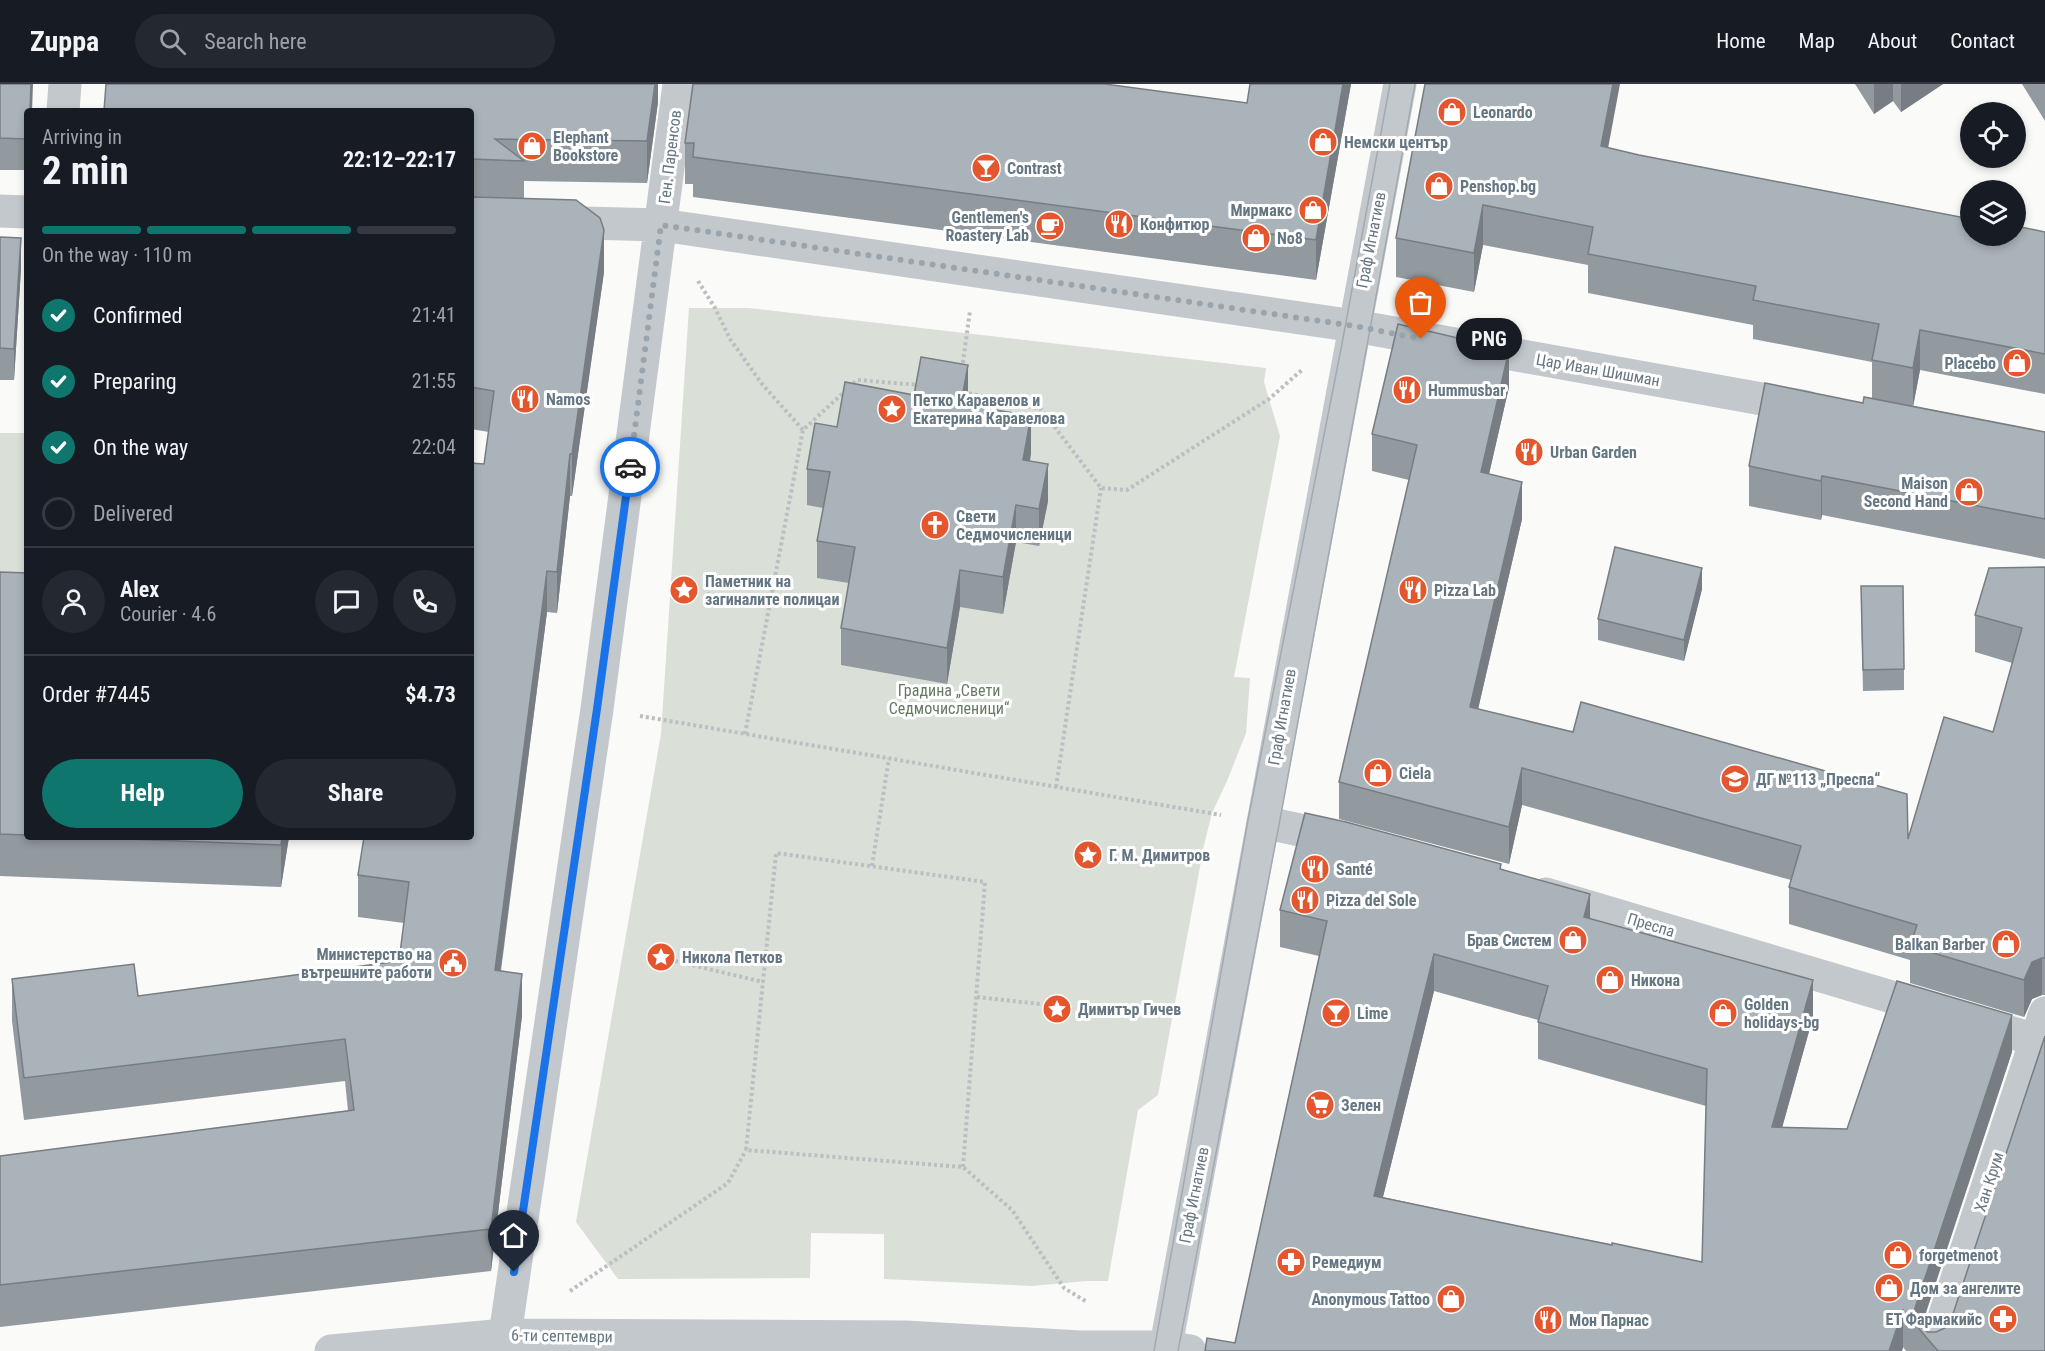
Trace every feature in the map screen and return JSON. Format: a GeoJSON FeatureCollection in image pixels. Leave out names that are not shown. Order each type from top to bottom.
{"type":"FeatureCollection","features":[{"type":"Feature","properties":{"kind":"street"},"geometry":{"type":"LineString","coordinates":[[63,108],[65,84]]}},
{"type":"Feature","properties":{"kind":"street","name":"Ген. Паренсов"},"geometry":{"type":"LineString","coordinates":[[505,1335],[597,709],[679,84]]}},
{"type":"Feature","properties":{"kind":"street","name":"Граф Игнатиев"},"geometry":{"type":"LineString","coordinates":[[1174,1350],[1263,822],[1400,84]]}},
{"type":"Feature","properties":{"kind":"street"},"geometry":{"type":"LineString","coordinates":[[0,211],[24,212]]}},
{"type":"Feature","properties":{"kind":"street","name":"Цар Иван Шишман"},"geometry":{"type":"LineString","coordinates":[[474,220],[661,225],[1355,326],[1834,412]]}},
{"type":"Feature","properties":{"kind":"street"},"geometry":{"type":"LineString","coordinates":[[1263,822],[1361,843]]}},
{"type":"Feature","properties":{"kind":"street","name":"Преспа"},"geometry":{"type":"LineString","coordinates":[[1515,885],[2041,1027]]}},
{"type":"Feature","properties":{"kind":"street","name":"Хан Крум"},"geometry":{"type":"LineString","coordinates":[[1933,1351],[2041,1027]]}},
{"type":"Feature","properties":{"kind":"street","name":"6-ти септември"},"geometry":{"type":"LineString","coordinates":[[331,1351],[505,1335],[906,1337],[1174,1350]]}},
{"type":"Feature","properties":{"kind":"path"},"geometry":{"type":"LineString","coordinates":[[697,280],[715,308],[730,339],[749,366],[803,430]]}},
{"type":"Feature","properties":{"kind":"path"},"geometry":{"type":"LineString","coordinates":[[962,370],[967,332]]}},
{"type":"Feature","properties":{"kind":"path"},"geometry":{"type":"LineString","coordinates":[[1101,488],[1127,490],[1269,399],[1311,361]]}},
{"type":"Feature","properties":{"kind":"path"},"geometry":{"type":"LineString","coordinates":[[745,734],[803,430],[857,380],[926,385]]}},
{"type":"Feature","properties":{"kind":"path"},"geometry":{"type":"LineString","coordinates":[[960,391],[1041,409],[1101,488],[1056,786]]}},
{"type":"Feature","properties":{"kind":"path"},"geometry":{"type":"LineString","coordinates":[[707,594],[770,603]]}},
{"type":"Feature","properties":{"kind":"path"},"geometry":{"type":"LineString","coordinates":[[597,709],[1263,822]]}},
{"type":"Feature","properties":{"kind":"path"},"geometry":{"type":"LineString","coordinates":[[872,866],[890,758]]}},
{"type":"Feature","properties":{"kind":"path"},"geometry":{"type":"LineString","coordinates":[[561,1297],[728,1183],[746,1150],[776,853],[985,882],[963,1167]]}},
{"type":"Feature","properties":{"kind":"path"},"geometry":{"type":"LineString","coordinates":[[675,961],[763,982]]}},
{"type":"Feature","properties":{"kind":"path"},"geometry":{"type":"LineString","coordinates":[[977,997],[1040,1004]]}},
{"type":"Feature","properties":{"kind":"path"},"geometry":{"type":"LineString","coordinates":[[746,1150],[963,1167],[1012,1210],[1064,1288],[1094,1307]]}},
{"type":"Feature","properties":{"kind":"green space","name":"Градина „Свети Седмочисленици“"},"geometry":{"type":"Polygon","coordinates":[[[689,308],[748,308],[1266,368],[1264,382],[1280,436],[1234,677],[1250,678],[1246,733],[1212,813],[1204,845],[1158,1095],[1138,1110],[1108,1281],[1032,1286],[884,1279],[884,1234],[811,1233],[810,1278],[618,1279],[576,1222],[661,734],[689,308]]]}},
{"type":"Feature","properties":{"kind":"green space"},"geometry":{"type":"Polygon","coordinates":[[[0,433],[24,433],[24,597],[0,597],[0,433]]]}},
{"type":"Feature","properties":{"kind":"building"},"geometry":{"type":"Polygon","coordinates":[[[0,84],[31,84],[30,108],[24,108],[24,139],[0,138],[0,84]]]}},
{"type":"Feature","properties":{"kind":"building"},"geometry":{"type":"Polygon","coordinates":[[[106,84],[655,84],[647,141],[495,139],[524,161],[474,159],[474,108],[104,108],[106,84]]]}},
{"type":"Feature","properties":{"kind":"building"},"geometry":{"type":"Polygon","coordinates":[[[693,84],[1105,84],[1247,103],[1250,84],[1343,84],[1316,240],[693,157],[694,143],[685,143],[693,84]]]}},
{"type":"Feature","properties":{"kind":"building"},"geometry":{"type":"Polygon","coordinates":[[[1425,84],[1613,84],[1601,146],[1960,217],[1960,246],[2026,246],[2026,228],[2045,232],[2045,354],[1920,330],[1913,368],[1872,360],[1879,324],[1753,300],[1756,286],[1588,254],[1593,227],[1483,205],[1474,253],[1396,238],[1425,84]]]}},
{"type":"Feature","properties":{"kind":"building"},"geometry":{"type":"Polygon","coordinates":[[[474,197],[576,200],[600,218],[604,230],[572,454],[570,454],[557,572],[547,571],[495,970],[522,974],[491,1229],[0,1285],[0,1156],[354,1110],[345,1039],[24,1078],[12,979],[134,964],[138,996],[399,961],[409,882],[358,875],[364,840],[474,840],[474,463],[484,464],[494,391],[474,388],[474,197]]]}},
{"type":"Feature","properties":{"kind":"building"},"geometry":{"type":"Polygon","coordinates":[[[0,237],[21,238],[14,349],[0,348],[0,237]]]}},
{"type":"Feature","properties":{"kind":"building"},"geometry":{"type":"Polygon","coordinates":[[[1398,324],[1509,350],[1481,472],[1522,482],[1470,707],[1573,732],[1581,702],[1907,794],[1908,839],[1944,717],[1993,732],[2022,628],[1975,615],[1989,568],[2045,567],[2045,958],[2032,962],[2024,980],[1910,946],[1917,925],[1789,887],[1801,846],[1522,768],[1509,827],[1339,782],[1417,445],[1372,434],[1398,324]]]}},
{"type":"Feature","properties":{"kind":"building","name":"Свети Седмочисленици"},"geometry":{"type":"Polygon","coordinates":[[[921,357],[968,365],[961,404],[1031,416],[1023,460],[1048,464],[1039,509],[1016,505],[1003,577],[960,570],[947,648],[841,628],[855,547],[817,541],[830,472],[807,469],[815,423],[837,427],[845,382],[914,395],[921,357]]]}},
{"type":"Feature","properties":{"kind":"building"},"geometry":{"type":"Polygon","coordinates":[[[1765,383],[1863,403],[1864,397],[2045,432],[2045,519],[1822,476],[1821,481],[1749,466],[1765,383]]]}},
{"type":"Feature","properties":{"kind":"building"},"geometry":{"type":"Polygon","coordinates":[[[1615,547],[1702,568],[1684,640],[1598,619],[1615,547]]]}},
{"type":"Feature","properties":{"kind":"building"},"geometry":{"type":"Polygon","coordinates":[[[0,572],[24,573],[24,835],[0,834],[0,572]]]}},
{"type":"Feature","properties":{"kind":"building"},"geometry":{"type":"Polygon","coordinates":[[[1861,586],[1903,586],[1904,669],[1863,670],[1861,586]]]}},
{"type":"Feature","properties":{"kind":"building"},"geometry":{"type":"Polygon","coordinates":[[[1305,813],[1501,864],[1500,869],[1590,894],[1584,917],[1813,980],[1772,1127],[1847,1129],[1897,981],[2012,1015],[1915,1308],[1915,1317],[1919,1326],[1928,1332],[1936,1332],[1945,1328],[1951,1320],[2045,1036],[2045,1351],[1938,1351],[1903,1310],[1889,1351],[1205,1351],[1207,1338],[1235,1343],[1327,921],[1280,910],[1305,813]],[[1434,954],[1374,1196],[1702,1262],[1707,1069],[1538,1022],[1548,986],[1434,954]]]}},
{"type":"Feature","properties":{"kind":"building"},"geometry":{"type":"Polygon","coordinates":[[[153,840],[282,840],[281,845],[153,840]]]}},
{"type":"Feature","properties":{"kind":"tram line"},"geometry":{"type":"LineString","coordinates":[[1154,1351],[1248,820],[1341,349],[1390,84]]}},
{"type":"Feature","properties":{"kind":"tram line"},"geometry":{"type":"LineString","coordinates":[[1178,1351],[1279,825],[1415,84]]}},
{"type":"Feature","properties":{"kind":"way so far"},"geometry":{"type":"LineString","coordinates":[[630,467],[661,225],[1355,326],[1421,339]]}},
{"type":"Feature","properties":{"kind":"place","name":"Leonardo"},"geometry":{"type":"Point","coordinates":[1452,112]}},
{"type":"Feature","properties":{"kind":"place","name":"Немски център"},"geometry":{"type":"Point","coordinates":[1323,142]}},
{"type":"Feature","properties":{"kind":"place","name":"Elephant Bookstore"},"geometry":{"type":"Point","coordinates":[532,146]}},
{"type":"Feature","properties":{"kind":"place","name":"Contrast"},"geometry":{"type":"Point","coordinates":[986,168]}},
{"type":"Feature","properties":{"kind":"place","name":"Penshop.bg"},"geometry":{"type":"Point","coordinates":[1439,186]}},
{"type":"Feature","properties":{"kind":"place","name":"Мирмакс"},"geometry":{"type":"Point","coordinates":[1313,210]}},
{"type":"Feature","properties":{"kind":"place","name":"Конфитюр"},"geometry":{"type":"Point","coordinates":[1119,224]}},
{"type":"Feature","properties":{"kind":"place","name":"Gentlemen's Roastery Lab"},"geometry":{"type":"Point","coordinates":[1050,226]}},
{"type":"Feature","properties":{"kind":"place","name":"No8"},"geometry":{"type":"Point","coordinates":[1256,238]}},
{"type":"Feature","properties":{"kind":"place","name":"PNG"},"geometry":{"type":"Point","coordinates":[1421,339]}},
{"type":"Feature","properties":{"kind":"place","name":"Placebo"},"geometry":{"type":"Point","coordinates":[2017,363]}},
{"type":"Feature","properties":{"kind":"place","name":"Hummusbar"},"geometry":{"type":"Point","coordinates":[1407,390]}},
{"type":"Feature","properties":{"kind":"place","name":"Namos"},"geometry":{"type":"Point","coordinates":[525,399]}},
{"type":"Feature","properties":{"kind":"place","name":"Петко Каравелов и Екатерина Каравелова"},"geometry":{"type":"Point","coordinates":[892,409]}},
{"type":"Feature","properties":{"kind":"place","name":"Urban Garden"},"geometry":{"type":"Point","coordinates":[1529,452]}},
{"type":"Feature","properties":{"kind":"place","name":"Maison Second Hand"},"geometry":{"type":"Point","coordinates":[1969,492]}},
{"type":"Feature","properties":{"kind":"place","name":"Свети Седмочисленици"},"geometry":{"type":"Point","coordinates":[935,525]}},
{"type":"Feature","properties":{"kind":"place","name":"Паметник на загиналите полицаи"},"geometry":{"type":"Point","coordinates":[684,590]}},
{"type":"Feature","properties":{"kind":"place","name":"Pizza Lab"},"geometry":{"type":"Point","coordinates":[1413,590]}},
{"type":"Feature","properties":{"kind":"place","name":"Ciela"},"geometry":{"type":"Point","coordinates":[1378,773]}},
{"type":"Feature","properties":{"kind":"place","name":"ДГ №113 „Преспа“"},"geometry":{"type":"Point","coordinates":[1735,779]}},
{"type":"Feature","properties":{"kind":"place","name":"Г. М. Димитров"},"geometry":{"type":"Point","coordinates":[1088,855]}},
{"type":"Feature","properties":{"kind":"place","name":"Santé"},"geometry":{"type":"Point","coordinates":[1315,869]}},
{"type":"Feature","properties":{"kind":"place","name":"Pizza del Sole"},"geometry":{"type":"Point","coordinates":[1305,900]}},
{"type":"Feature","properties":{"kind":"place","name":"Брав Систем"},"geometry":{"type":"Point","coordinates":[1573,940]}},
{"type":"Feature","properties":{"kind":"place","name":"Balkan Barber"},"geometry":{"type":"Point","coordinates":[2006,944]}},
{"type":"Feature","properties":{"kind":"place","name":"Никола Петков"},"geometry":{"type":"Point","coordinates":[661,957]}},
{"type":"Feature","properties":{"kind":"place","name":"Министерство на вътрешните работи"},"geometry":{"type":"Point","coordinates":[453,963]}},
{"type":"Feature","properties":{"kind":"place","name":"Никона"},"geometry":{"type":"Point","coordinates":[1610,980]}},
{"type":"Feature","properties":{"kind":"place","name":"Димитър Гичев"},"geometry":{"type":"Point","coordinates":[1057,1009]}},
{"type":"Feature","properties":{"kind":"place","name":"Lime"},"geometry":{"type":"Point","coordinates":[1336,1013]}},
{"type":"Feature","properties":{"kind":"place","name":"Golden holidays-bg"},"geometry":{"type":"Point","coordinates":[1723,1013]}},
{"type":"Feature","properties":{"kind":"place","name":"Зелен"},"geometry":{"type":"Point","coordinates":[1320,1105]}},
{"type":"Feature","properties":{"kind":"place","name":"forgetmenot"},"geometry":{"type":"Point","coordinates":[1898,1255]}},
{"type":"Feature","properties":{"kind":"place","name":"Ремедиум"},"geometry":{"type":"Point","coordinates":[1291,1262]}},
{"type":"Feature","properties":{"kind":"place","name":"Дом за ангелите"},"geometry":{"type":"Point","coordinates":[1889,1288]}},
{"type":"Feature","properties":{"kind":"place","name":"Anonymous Tattoo"},"geometry":{"type":"Point","coordinates":[1451,1299]}},
{"type":"Feature","properties":{"kind":"place","name":"ЕТ Фармакийс"},"geometry":{"type":"Point","coordinates":[2003,1319]}},
{"type":"Feature","properties":{"kind":"place","name":"Мон Парнас"},"geometry":{"type":"Point","coordinates":[1548,1320]}},
{"type":"Feature","properties":{"kind":"route"},"geometry":{"type":"LineString","coordinates":[[514,1272],[597,709],[630,467]]}}]}
